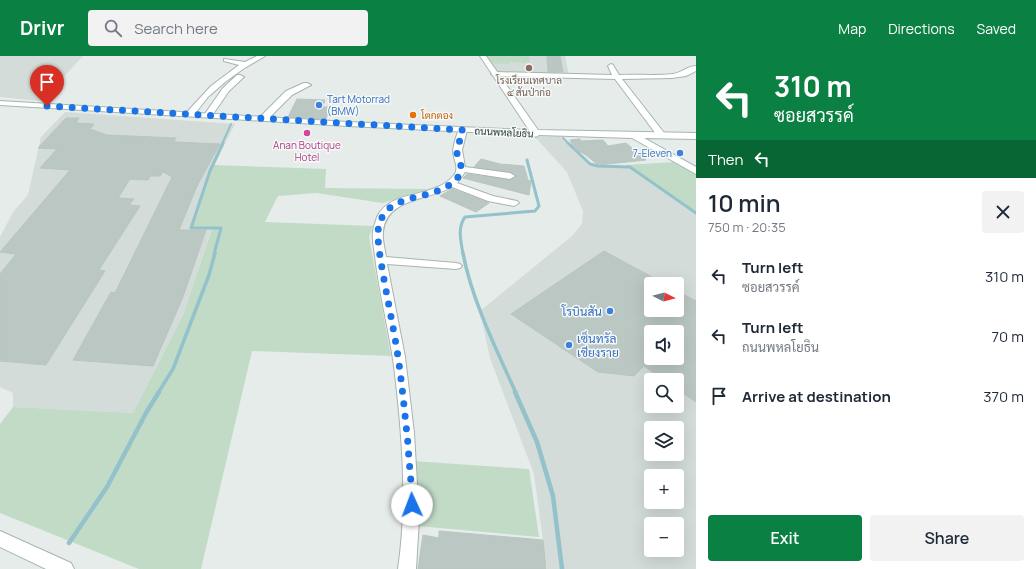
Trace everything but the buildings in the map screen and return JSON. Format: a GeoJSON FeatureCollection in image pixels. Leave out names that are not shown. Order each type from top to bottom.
{"type":"FeatureCollection","features":[{"type":"Feature","properties":{"kind":"street"},"geometry":{"type":"LineString","coordinates":[[190,114],[218,82],[242,65],[262,56]]}},
{"type":"Feature","properties":{"kind":"street"},"geometry":{"type":"LineString","coordinates":[[483,56],[536,134]]}},
{"type":"Feature","properties":{"kind":"street"},"geometry":{"type":"LineString","coordinates":[[226,60],[242,65]]}},
{"type":"Feature","properties":{"kind":"street"},"geometry":{"type":"LineString","coordinates":[[611,66],[617,77],[662,136]]}},
{"type":"Feature","properties":{"kind":"street"},"geometry":{"type":"LineString","coordinates":[[495,74],[617,77],[672,76],[683,74],[694,68],[696,69]]}},
{"type":"Feature","properties":{"kind":"street"},"geometry":{"type":"LineString","coordinates":[[208,116],[220,97],[234,81],[240,77]]}},
{"type":"Feature","properties":{"kind":"street"},"geometry":{"type":"LineString","coordinates":[[263,119],[289,93],[308,85]]}},
{"type":"Feature","properties":{"kind":"street","name":"ถนนพหลโยธิน"},"geometry":{"type":"LineString","coordinates":[[0,103],[536,134],[696,136]]}},
{"type":"Feature","properties":{"kind":"street"},"geometry":{"type":"LineString","coordinates":[[407,569],[412,528],[412,494],[401,369],[381,260],[378,231],[382,216],[398,201],[432,193],[451,184],[460,174],[462,169],[457,155],[463,130]]}},
{"type":"Feature","properties":{"kind":"street"},"geometry":{"type":"LineString","coordinates":[[634,136],[696,171]]}},
{"type":"Feature","properties":{"kind":"street"},"geometry":{"type":"LineString","coordinates":[[462,169],[510,176]]}},
{"type":"Feature","properties":{"kind":"street"},"geometry":{"type":"LineString","coordinates":[[451,184],[487,198],[514,203]]}},
{"type":"Feature","properties":{"kind":"street"},"geometry":{"type":"LineString","coordinates":[[381,260],[456,266]]}},
{"type":"Feature","properties":{"kind":"street"},"geometry":{"type":"LineString","coordinates":[[0,539],[65,569]]}},
{"type":"Feature","properties":{"kind":"shaded area"},"geometry":{"type":"Polygon","coordinates":[[[0,56],[83,56],[41,101],[0,97],[0,56]]]}},
{"type":"Feature","properties":{"kind":"shaded area","name":"โรงเรียนเทศบาล ๔ สันป่าก่อ"},"geometry":{"type":"Polygon","coordinates":[[[483,56],[565,56],[569,75],[494,72],[483,56]]]}},
{"type":"Feature","properties":{"kind":"shaded area"},"geometry":{"type":"Polygon","coordinates":[[[65,112],[235,124],[214,165],[191,228],[212,228],[183,315],[133,413],[13,407],[13,393],[0,387],[0,237],[13,212],[28,195],[41,137],[65,112]]]}},
{"type":"Feature","properties":{"kind":"shaded area","name":"เซ็นทรัล เชียงราย"},"geometry":{"type":"Polygon","coordinates":[[[559,136],[589,165],[628,166],[696,215],[696,569],[547,569],[534,474],[490,358],[480,311],[572,236],[582,224],[583,211],[567,172],[535,137],[559,136]]]}},
{"type":"Feature","properties":{"kind":"green space"},"geometry":{"type":"Polygon","coordinates":[[[483,56],[529,56],[530,63],[488,63],[483,56]]]}},
{"type":"Feature","properties":{"kind":"green space"},"geometry":{"type":"Polygon","coordinates":[[[675,162],[696,174],[696,215],[626,165],[675,162]]]}},
{"type":"Feature","properties":{"kind":"green space"},"geometry":{"type":"Polygon","coordinates":[[[214,165],[326,169],[325,188],[427,189],[383,203],[316,193],[278,196],[265,222],[373,226],[369,237],[391,356],[252,351],[201,569],[139,569],[0,513],[0,424],[13,407],[133,413],[183,315],[212,229],[191,228],[214,165]]]}},
{"type":"Feature","properties":{"kind":"green space"},"geometry":{"type":"Polygon","coordinates":[[[413,461],[529,469],[539,537],[418,526],[413,461]]]}},
{"type":"Feature","properties":{"kind":"waterway"},"geometry":{"type":"LineString","coordinates":[[222,144],[231,124]]}},
{"type":"Feature","properties":{"kind":"waterway"},"geometry":{"type":"LineString","coordinates":[[563,138],[568,143]]}},
{"type":"Feature","properties":{"kind":"waterway"},"geometry":{"type":"LineString","coordinates":[[214,254],[221,228],[191,228],[210,171],[223,143]]}},
{"type":"Feature","properties":{"kind":"waterway"},"geometry":{"type":"LineString","coordinates":[[568,143],[590,164],[598,166],[630,167],[696,213]]}},
{"type":"Feature","properties":{"kind":"waterway"},"geometry":{"type":"LineString","coordinates":[[463,254],[460,230],[465,217],[535,211],[539,206],[527,160]]}},
{"type":"Feature","properties":{"kind":"waterway"},"geometry":{"type":"LineString","coordinates":[[158,393],[173,369],[209,275],[215,253]]}},
{"type":"Feature","properties":{"kind":"waterway"},"geometry":{"type":"LineString","coordinates":[[463,253],[478,306],[516,393]]}},
{"type":"Feature","properties":{"kind":"waterway"},"geometry":{"type":"LineString","coordinates":[[69,543],[107,487],[146,413],[159,392]]}},
{"type":"Feature","properties":{"kind":"waterway"},"geometry":{"type":"LineString","coordinates":[[515,392],[537,442],[553,496],[562,569]]}},
{"type":"Feature","properties":{"kind":"place","name":"โรงเรียนเทศบาล ๔ สันป่าก่อ"},"geometry":{"type":"Point","coordinates":[529,68]}},
{"type":"Feature","properties":{"kind":"place","name":"Tart Motorrad (BMW)"},"geometry":{"type":"Point","coordinates":[319,105]}},
{"type":"Feature","properties":{"kind":"place","name":"โตกตอง"},"geometry":{"type":"Point","coordinates":[413,115]}},
{"type":"Feature","properties":{"kind":"place","name":"Anan Boutique Hotel"},"geometry":{"type":"Point","coordinates":[307,133]}},
{"type":"Feature","properties":{"kind":"place","name":"7-Eleven"},"geometry":{"type":"Point","coordinates":[680,153]}},
{"type":"Feature","properties":{"kind":"place","name":"โรบินสัน"},"geometry":{"type":"Point","coordinates":[610,311]}},
{"type":"Feature","properties":{"kind":"place","name":"เซ็นทรัล เชียงราย"},"geometry":{"type":"Point","coordinates":[569,345]}},
{"type":"Feature","properties":{"kind":"route"},"geometry":{"type":"LineString","coordinates":[[47,106],[463,130],[457,155],[462,169],[460,174],[451,184],[432,193],[398,201],[382,216],[378,231],[381,260],[401,369],[412,505]]}}]}
